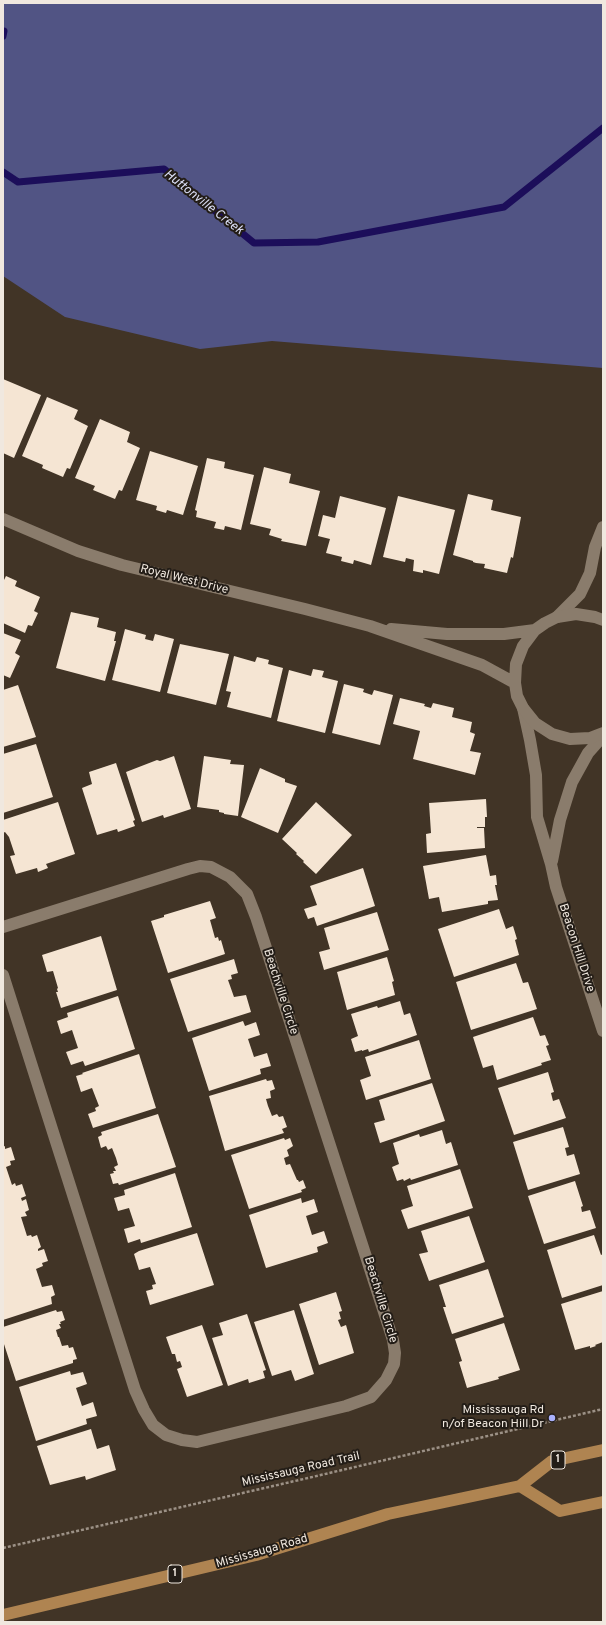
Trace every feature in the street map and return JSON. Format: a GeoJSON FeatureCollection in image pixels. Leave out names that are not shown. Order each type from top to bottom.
{"type":"FeatureCollection","features":[{"type":"Feature","properties":{"kind":"main road","name":"Mississauga Road"},"geometry":{"type":"LineString","coordinates":[[3,1615],[256,1556],[388,1514],[520,1486],[552,1461],[603,1450]]}},
{"type":"Feature","properties":{"kind":"main road"},"geometry":{"type":"LineString","coordinates":[[520,1486],[560,1511],[603,1502]]}},
{"type":"Feature","properties":{"kind":"street","name":"Royal West Drive"},"geometry":{"type":"LineString","coordinates":[[3,518],[78,550],[122,565],[370,626],[482,665],[515,683]]}},
{"type":"Feature","properties":{"kind":"street"},"geometry":{"type":"LineString","coordinates":[[557,617],[580,594],[590,573],[595,547],[603,527]]}},
{"type":"Feature","properties":{"kind":"street"},"geometry":{"type":"LineString","coordinates":[[603,620],[576,614],[557,617],[535,630],[523,646],[516,664],[515,683],[517,696],[523,708],[535,723],[552,734],[570,739],[590,738],[603,733]]}},
{"type":"Feature","properties":{"kind":"street","name":"Royal West Drive"},"geometry":{"type":"LineString","coordinates":[[370,626],[447,634],[504,634],[535,630]]}},
{"type":"Feature","properties":{"kind":"street","name":"Beacon Hill Drive"},"geometry":{"type":"LineString","coordinates":[[523,708],[536,774],[537,817],[560,900],[603,1031]]}},
{"type":"Feature","properties":{"kind":"street","name":"Beacon Hill Drive"},"geometry":{"type":"LineString","coordinates":[[551,864],[560,820],[572,782],[588,753],[603,736]]}},
{"type":"Feature","properties":{"kind":"street","name":"Beachville Circle"},"geometry":{"type":"LineString","coordinates":[[3,927],[200,866],[210,868],[230,877],[247,894],[256,917],[394,1340],[394,1364],[386,1380],[371,1397],[346,1406],[197,1442],[182,1440],[166,1435],[152,1425],[136,1390],[3,975]]}},
{"type":"Feature","properties":{"kind":"path","name":"Mississauga Road Trail"},"geometry":{"type":"LineString","coordinates":[[3,1548],[603,1408]]}},
{"type":"Feature","properties":{"kind":"shaded area"},"geometry":{"type":"Polygon","coordinates":[[[3,3],[603,3],[603,368],[272,341],[200,349],[65,317],[3,276],[3,3]]]}},
{"type":"Feature","properties":{"kind":"building"},"geometry":{"type":"Polygon","coordinates":[[[3,379],[41,395],[14,458],[3,453],[3,379]]]}},
{"type":"Feature","properties":{"kind":"building"},"geometry":{"type":"Polygon","coordinates":[[[47,397],[78,410],[74,419],[88,426],[70,469],[67,468],[63,477],[42,468],[43,465],[22,456],[47,397]]]}},
{"type":"Feature","properties":{"kind":"building"},"geometry":{"type":"Polygon","coordinates":[[[100,419],[130,432],[127,442],[140,448],[122,491],[119,490],[115,499],[93,490],[95,486],[75,478],[100,419]]]}},
{"type":"Feature","properties":{"kind":"building"},"geometry":{"type":"Polygon","coordinates":[[[150,451],[198,466],[183,515],[167,510],[166,513],[156,510],[157,506],[136,500],[150,451]]]}},
{"type":"Feature","properties":{"kind":"building"},"geometry":{"type":"Polygon","coordinates":[[[207,458],[225,462],[224,468],[254,475],[241,530],[225,526],[224,530],[214,528],[216,522],[196,517],[197,511],[195,510],[207,458]]]}},
{"type":"Feature","properties":{"kind":"building"},"geometry":{"type":"Polygon","coordinates":[[[264,467],[291,474],[289,483],[320,491],[306,546],[281,541],[282,539],[269,535],[271,529],[250,524],[264,467]]]}},
{"type":"Feature","properties":{"kind":"building"},"geometry":{"type":"Polygon","coordinates":[[[468,494],[493,500],[491,510],[521,517],[513,558],[511,557],[507,573],[484,568],[485,564],[476,563],[453,555],[468,494]]]}},
{"type":"Feature","properties":{"kind":"building"},"geometry":{"type":"Polygon","coordinates":[[[340,496],[386,508],[371,565],[354,560],[353,564],[341,561],[342,557],[326,553],[330,539],[318,536],[323,515],[335,518],[340,496]]]}},
{"type":"Feature","properties":{"kind":"building"},"geometry":{"type":"Polygon","coordinates":[[[398,496],[455,510],[439,574],[423,570],[423,573],[413,571],[414,560],[406,558],[405,562],[383,557],[398,496]]]}},
{"type":"Feature","properties":{"kind":"building"},"geometry":{"type":"Polygon","coordinates":[[[6,576],[17,581],[15,586],[40,597],[34,611],[38,613],[32,626],[28,625],[25,633],[3,623],[3,582],[6,576]]]}},
{"type":"Feature","properties":{"kind":"building"},"geometry":{"type":"Polygon","coordinates":[[[71,612],[99,618],[97,627],[116,632],[114,641],[116,641],[105,681],[56,668],[71,612]]]}},
{"type":"Feature","properties":{"kind":"building"},"geometry":{"type":"Polygon","coordinates":[[[125,629],[146,635],[145,639],[153,641],[155,634],[174,639],[160,692],[112,680],[125,629]]]}},
{"type":"Feature","properties":{"kind":"building"},"geometry":{"type":"Polygon","coordinates":[[[3,633],[21,640],[15,653],[20,656],[10,678],[3,675],[3,633]]]}},
{"type":"Feature","properties":{"kind":"building"},"geometry":{"type":"Polygon","coordinates":[[[180,644],[229,654],[216,705],[167,693],[180,644]]]}},
{"type":"Feature","properties":{"kind":"building"},"geometry":{"type":"Polygon","coordinates":[[[234,656],[255,662],[257,657],[269,660],[268,664],[283,668],[271,718],[227,707],[231,692],[226,691],[234,656]]]}},
{"type":"Feature","properties":{"kind":"building"},"geometry":{"type":"Polygon","coordinates":[[[313,669],[324,671],[322,677],[338,681],[325,733],[277,721],[289,670],[311,676],[313,669]]]}},
{"type":"Feature","properties":{"kind":"building"},"geometry":{"type":"Polygon","coordinates":[[[344,684],[364,689],[363,692],[372,695],[374,690],[393,695],[380,745],[332,733],[344,684]]]}},
{"type":"Feature","properties":{"kind":"building"},"geometry":{"type":"Polygon","coordinates":[[[18,685],[36,737],[3,747],[3,690],[18,685]]]}},
{"type":"Feature","properties":{"kind":"building"},"geometry":{"type":"Polygon","coordinates":[[[400,698],[425,704],[424,706],[431,708],[433,703],[454,708],[452,717],[472,722],[470,732],[475,734],[470,751],[481,753],[475,775],[413,759],[420,731],[393,724],[400,698]]]}},
{"type":"Feature","properties":{"kind":"building"},"geometry":{"type":"Polygon","coordinates":[[[36,744],[53,797],[3,813],[3,754],[36,744]]]}},
{"type":"Feature","properties":{"kind":"building"},"geometry":{"type":"Polygon","coordinates":[[[174,756],[191,809],[164,818],[163,815],[142,822],[126,772],[157,760],[160,761],[174,756]]]}},
{"type":"Feature","properties":{"kind":"building"},"geometry":{"type":"Polygon","coordinates":[[[204,756],[231,760],[230,764],[244,765],[238,816],[224,814],[219,812],[219,810],[197,807],[204,756]]]}},
{"type":"Feature","properties":{"kind":"building"},"geometry":{"type":"Polygon","coordinates":[[[116,763],[135,820],[133,821],[135,826],[118,832],[117,829],[97,835],[82,788],[92,784],[89,772],[116,763]]]}},
{"type":"Feature","properties":{"kind":"building"},"geometry":{"type":"Polygon","coordinates":[[[260,768],[285,779],[285,782],[297,786],[278,833],[241,817],[260,768]]]}},
{"type":"Feature","properties":{"kind":"building"},"geometry":{"type":"Polygon","coordinates":[[[486,799],[487,817],[485,817],[485,827],[477,827],[484,828],[485,848],[427,853],[426,834],[431,833],[429,803],[486,799]]]}},
{"type":"Feature","properties":{"kind":"building"},"geometry":{"type":"Polygon","coordinates":[[[58,802],[75,854],[46,864],[48,868],[38,872],[37,868],[16,874],[10,856],[15,855],[9,837],[5,832],[3,833],[3,820],[58,802]]]}},
{"type":"Feature","properties":{"kind":"building"},"geometry":{"type":"Polygon","coordinates":[[[316,802],[352,835],[316,874],[282,839],[316,802]]]}},
{"type":"Feature","properties":{"kind":"building"},"geometry":{"type":"Polygon","coordinates":[[[486,855],[490,876],[496,875],[497,885],[495,885],[498,900],[488,901],[488,904],[442,912],[439,897],[429,899],[423,866],[486,855]]]}},
{"type":"Feature","properties":{"kind":"building"},"geometry":{"type":"Polygon","coordinates":[[[363,868],[375,906],[317,926],[314,917],[308,919],[304,909],[317,905],[310,886],[363,868]]]}},
{"type":"Feature","properties":{"kind":"building"},"geometry":{"type":"Polygon","coordinates":[[[210,901],[216,918],[210,920],[215,938],[218,937],[219,941],[221,940],[225,954],[168,973],[151,921],[164,917],[164,915],[210,901]]]}},
{"type":"Feature","properties":{"kind":"building"},"geometry":{"type":"Polygon","coordinates":[[[499,909],[506,929],[513,926],[517,939],[515,940],[519,955],[454,977],[438,929],[499,909]]]}},
{"type":"Feature","properties":{"kind":"building"},"geometry":{"type":"Polygon","coordinates":[[[377,912],[389,950],[324,970],[319,952],[330,949],[324,928],[377,912]]]}},
{"type":"Feature","properties":{"kind":"building"},"geometry":{"type":"Polygon","coordinates":[[[101,936],[117,990],[61,1008],[56,992],[58,992],[58,988],[53,971],[47,972],[42,955],[101,936]]]}},
{"type":"Feature","properties":{"kind":"building"},"geometry":{"type":"Polygon","coordinates":[[[387,957],[394,981],[392,982],[395,995],[347,1010],[337,972],[387,957]]]}},
{"type":"Feature","properties":{"kind":"building"},"geometry":{"type":"Polygon","coordinates":[[[234,959],[238,973],[231,975],[232,979],[228,980],[234,997],[246,995],[251,1012],[188,1032],[170,979],[234,959]]]}},
{"type":"Feature","properties":{"kind":"building"},"geometry":{"type":"Polygon","coordinates":[[[516,963],[523,983],[528,982],[537,1009],[471,1030],[456,982],[516,963]]]}},
{"type":"Feature","properties":{"kind":"building"},"geometry":{"type":"Polygon","coordinates":[[[118,996],[135,1049],[85,1066],[83,1061],[71,1065],[66,1052],[78,1048],[72,1030],[61,1034],[57,1021],[68,1017],[67,1013],[118,996]]]}},
{"type":"Feature","properties":{"kind":"building"},"geometry":{"type":"Polygon","coordinates":[[[400,1001],[404,1015],[410,1013],[417,1035],[369,1052],[368,1049],[355,1052],[351,1039],[358,1036],[351,1014],[400,1001]]]}},
{"type":"Feature","properties":{"kind":"building"},"geometry":{"type":"Polygon","coordinates":[[[533,1017],[540,1036],[545,1035],[549,1045],[546,1046],[551,1060],[541,1063],[542,1065],[497,1080],[493,1065],[483,1068],[473,1037],[533,1017]]]}},
{"type":"Feature","properties":{"kind":"building"},"geometry":{"type":"Polygon","coordinates":[[[243,1021],[245,1026],[256,1022],[260,1035],[248,1039],[254,1057],[267,1053],[271,1066],[260,1069],[261,1074],[209,1091],[192,1038],[243,1021]]]}},
{"type":"Feature","properties":{"kind":"building"},"geometry":{"type":"Polygon","coordinates":[[[419,1040],[431,1079],[366,1100],[360,1080],[371,1076],[365,1057],[419,1040]]]}},
{"type":"Feature","properties":{"kind":"building"},"geometry":{"type":"Polygon","coordinates":[[[139,1054],[156,1108],[93,1128],[88,1114],[96,1111],[95,1108],[99,1106],[92,1088],[81,1092],[76,1076],[139,1054]]]}},
{"type":"Feature","properties":{"kind":"building"},"geometry":{"type":"Polygon","coordinates":[[[548,1072],[554,1092],[551,1093],[553,1101],[559,1099],[566,1118],[514,1135],[498,1088],[548,1072]]]}},
{"type":"Feature","properties":{"kind":"building"},"geometry":{"type":"Polygon","coordinates":[[[266,1079],[267,1081],[272,1080],[275,1089],[270,1091],[271,1098],[266,1099],[268,1106],[272,1116],[277,1114],[279,1117],[283,1116],[287,1127],[282,1129],[284,1133],[225,1151],[209,1096],[266,1079]]]}},
{"type":"Feature","properties":{"kind":"building"},"geometry":{"type":"Polygon","coordinates":[[[432,1083],[445,1121],[380,1143],[374,1123],[385,1120],[379,1100],[432,1083]]]}},
{"type":"Feature","properties":{"kind":"building"},"geometry":{"type":"Polygon","coordinates":[[[158,1114],[176,1167],[119,1185],[118,1183],[113,1184],[110,1174],[114,1173],[113,1171],[116,1171],[114,1167],[118,1165],[112,1148],[108,1150],[106,1146],[101,1148],[98,1137],[102,1135],[101,1132],[158,1114]]]}},
{"type":"Feature","properties":{"kind":"building"},"geometry":{"type":"Polygon","coordinates":[[[563,1127],[569,1147],[565,1148],[567,1156],[574,1154],[580,1174],[528,1190],[513,1142],[563,1127]]]}},
{"type":"Feature","properties":{"kind":"building"},"geometry":{"type":"Polygon","coordinates":[[[442,1130],[446,1144],[451,1142],[458,1165],[411,1180],[410,1178],[404,1181],[403,1179],[397,1181],[392,1167],[399,1164],[393,1143],[419,1134],[420,1137],[442,1130]]]}},
{"type":"Feature","properties":{"kind":"building"},"geometry":{"type":"Polygon","coordinates":[[[284,1138],[285,1140],[290,1138],[293,1146],[287,1150],[289,1156],[284,1158],[286,1165],[290,1164],[297,1180],[299,1182],[303,1180],[306,1188],[301,1190],[302,1192],[249,1209],[231,1155],[284,1138]]]}},
{"type":"Feature","properties":{"kind":"building"},"geometry":{"type":"Polygon","coordinates":[[[5,1146],[5,1149],[11,1147],[15,1160],[10,1161],[11,1165],[6,1167],[12,1185],[15,1183],[16,1186],[22,1184],[26,1196],[21,1198],[22,1201],[26,1199],[29,1210],[25,1212],[27,1216],[21,1217],[27,1236],[31,1235],[32,1237],[37,1235],[41,1247],[38,1251],[44,1249],[48,1261],[42,1263],[43,1266],[36,1269],[42,1287],[52,1285],[55,1295],[51,1297],[52,1304],[3,1320],[3,1147],[5,1146]]]}},
{"type":"Feature","properties":{"kind":"building"},"geometry":{"type":"Polygon","coordinates":[[[460,1169],[473,1208],[408,1229],[401,1210],[413,1206],[407,1186],[460,1169]]]}},
{"type":"Feature","properties":{"kind":"building"},"geometry":{"type":"Polygon","coordinates":[[[175,1173],[192,1227],[141,1243],[140,1239],[128,1243],[124,1229],[135,1226],[129,1208],[118,1211],[114,1198],[125,1195],[124,1190],[175,1173]]]}},
{"type":"Feature","properties":{"kind":"building"},"geometry":{"type":"Polygon","coordinates":[[[575,1181],[583,1206],[581,1207],[582,1212],[590,1210],[596,1228],[544,1244],[528,1196],[575,1181]]]}},
{"type":"Feature","properties":{"kind":"building"},"geometry":{"type":"Polygon","coordinates":[[[301,1198],[302,1203],[314,1199],[318,1212],[306,1216],[312,1235],[324,1231],[328,1243],[317,1247],[318,1252],[266,1268],[249,1215],[301,1198]]]}},
{"type":"Feature","properties":{"kind":"building"},"geometry":{"type":"Polygon","coordinates":[[[469,1216],[485,1262],[429,1281],[419,1254],[428,1252],[421,1231],[469,1216]]]}},
{"type":"Feature","properties":{"kind":"building"},"geometry":{"type":"Polygon","coordinates":[[[197,1233],[214,1285],[150,1305],[146,1291],[153,1289],[152,1285],[156,1284],[150,1267],[139,1270],[134,1254],[139,1251],[197,1233]]]}},
{"type":"Feature","properties":{"kind":"building"},"geometry":{"type":"Polygon","coordinates":[[[594,1235],[601,1255],[603,1254],[603,1285],[562,1298],[547,1250],[594,1235]]]}},
{"type":"Feature","properties":{"kind":"building"},"geometry":{"type":"Polygon","coordinates":[[[488,1269],[504,1317],[452,1334],[443,1307],[446,1307],[439,1285],[488,1269]]]}},
{"type":"Feature","properties":{"kind":"building"},"geometry":{"type":"Polygon","coordinates":[[[603,1291],[603,1342],[590,1348],[590,1346],[575,1350],[561,1304],[603,1291]]]}},
{"type":"Feature","properties":{"kind":"building"},"geometry":{"type":"Polygon","coordinates":[[[336,1292],[342,1311],[339,1312],[341,1319],[338,1320],[341,1327],[346,1325],[354,1353],[319,1365],[299,1304],[336,1292]]]}},
{"type":"Feature","properties":{"kind":"building"},"geometry":{"type":"Polygon","coordinates":[[[56,1310],[57,1312],[62,1311],[65,1320],[59,1324],[61,1328],[56,1330],[58,1337],[62,1346],[68,1345],[69,1348],[73,1347],[77,1359],[73,1360],[73,1363],[16,1381],[3,1341],[3,1327],[56,1310]]]}},
{"type":"Feature","properties":{"kind":"building"},"geometry":{"type":"Polygon","coordinates":[[[294,1310],[314,1374],[295,1381],[291,1370],[272,1376],[254,1322],[294,1310]]]}},
{"type":"Feature","properties":{"kind":"building"},"geometry":{"type":"Polygon","coordinates":[[[247,1314],[266,1370],[263,1371],[265,1378],[249,1383],[248,1379],[228,1386],[212,1338],[223,1335],[219,1323],[247,1314]]]}},
{"type":"Feature","properties":{"kind":"building"},"geometry":{"type":"Polygon","coordinates":[[[504,1323],[520,1370],[498,1377],[499,1379],[467,1388],[459,1362],[462,1361],[455,1339],[504,1323]]]}},
{"type":"Feature","properties":{"kind":"building"},"geometry":{"type":"Polygon","coordinates":[[[202,1325],[223,1385],[187,1397],[177,1369],[182,1367],[180,1361],[177,1362],[175,1354],[172,1354],[166,1337],[202,1325]]]}},
{"type":"Feature","properties":{"kind":"building"},"geometry":{"type":"Polygon","coordinates":[[[70,1371],[71,1375],[83,1372],[87,1384],[76,1388],[82,1406],[93,1402],[97,1416],[86,1419],[87,1424],[36,1441],[19,1387],[70,1371]]]}},
{"type":"Feature","properties":{"kind":"building"},"geometry":{"type":"Polygon","coordinates":[[[91,1429],[97,1449],[109,1445],[116,1470],[86,1480],[85,1476],[50,1485],[37,1446],[91,1429]]]}},
{"type":"Feature","properties":{"kind":"waterway","name":"Huttonville Creek"},"geometry":{"type":"LineString","coordinates":[[3,31],[3,36]]}},
{"type":"Feature","properties":{"kind":"waterway","name":"Huttonville Creek"},"geometry":{"type":"LineString","coordinates":[[3,172],[18,182],[164,169],[254,243],[318,242],[504,207],[603,128]]}},
{"type":"Feature","properties":{"kind":"place","name":"Mississauga Rd n/of Beacon Hill Dr"},"geometry":{"type":"Point","coordinates":[552,1418]}}]}
